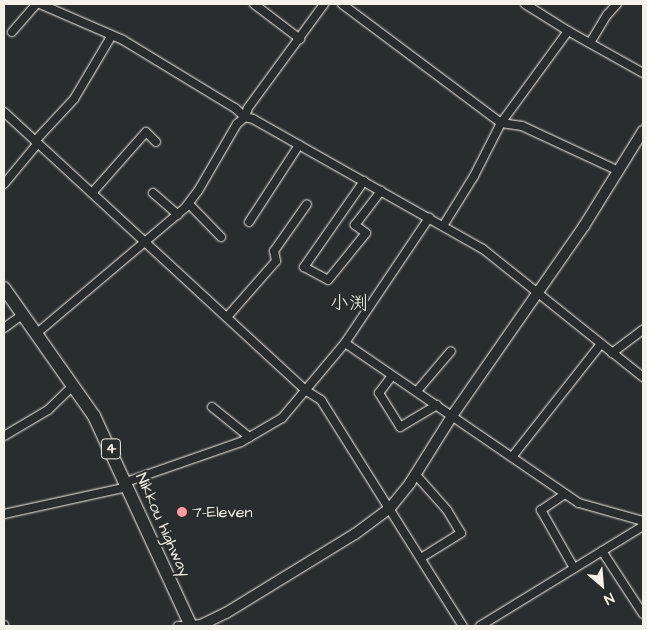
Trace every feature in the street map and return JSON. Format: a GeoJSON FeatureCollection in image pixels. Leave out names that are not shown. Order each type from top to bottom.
{"type":"FeatureCollection","features":[{"type":"Feature","properties":{"kind":"highway","name":"Nikkou highway"},"geometry":{"type":"LineString","coordinates":[[4,288],[94,416],[191,626]]}},
{"type":"Feature","properties":{"kind":"street"},"geometry":{"type":"LineString","coordinates":[[12,32],[38,4],[112,35],[235,108],[245,117],[253,119],[483,249],[643,378]]}},
{"type":"Feature","properties":{"kind":"street"},"geometry":{"type":"LineString","coordinates":[[254,4],[300,39]]}},
{"type":"Feature","properties":{"kind":"street"},"geometry":{"type":"LineString","coordinates":[[37,333],[189,204],[237,124],[245,117],[248,108],[324,4]]}},
{"type":"Feature","properties":{"kind":"street"},"geometry":{"type":"LineString","coordinates":[[342,4],[501,123],[522,126],[619,171]]}},
{"type":"Feature","properties":{"kind":"street"},"geometry":{"type":"LineString","coordinates":[[525,4],[590,44],[643,73]]}},
{"type":"Feature","properties":{"kind":"street"},"geometry":{"type":"LineString","coordinates":[[590,44],[607,15],[617,4]]}},
{"type":"Feature","properties":{"kind":"street"},"geometry":{"type":"LineString","coordinates":[[443,226],[474,176],[501,123],[568,31]]}},
{"type":"Feature","properties":{"kind":"street"},"geometry":{"type":"LineString","coordinates":[[4,184],[74,99],[112,35]]}},
{"type":"Feature","properties":{"kind":"street"},"geometry":{"type":"LineString","coordinates":[[4,112],[306,390],[322,400],[463,626]]}},
{"type":"Feature","properties":{"kind":"street"},"geometry":{"type":"LineString","coordinates":[[178,626],[201,625],[226,613],[355,534],[390,508],[416,475],[452,416],[538,293],[619,171],[643,131]]}},
{"type":"Feature","properties":{"kind":"street"},"geometry":{"type":"LineString","coordinates":[[92,193],[146,132],[156,142]]}},
{"type":"Feature","properties":{"kind":"street"},"geometry":{"type":"LineString","coordinates":[[248,222],[299,145]]}},
{"type":"Feature","properties":{"kind":"street"},"geometry":{"type":"LineString","coordinates":[[364,181],[304,267],[328,280],[366,232],[355,226],[381,191]]}},
{"type":"Feature","properties":{"kind":"street"},"geometry":{"type":"LineString","coordinates":[[153,193],[178,214]]}},
{"type":"Feature","properties":{"kind":"street"},"geometry":{"type":"LineString","coordinates":[[189,204],[221,237]]}},
{"type":"Feature","properties":{"kind":"street"},"geometry":{"type":"LineString","coordinates":[[227,317],[276,262],[274,251],[307,204]]}},
{"type":"Feature","properties":{"kind":"street"},"geometry":{"type":"LineString","coordinates":[[4,514],[127,484],[249,437],[282,418],[345,343],[429,218]]}},
{"type":"Feature","properties":{"kind":"street"},"geometry":{"type":"LineString","coordinates":[[4,328],[23,314]]}},
{"type":"Feature","properties":{"kind":"street"},"geometry":{"type":"LineString","coordinates":[[612,353],[643,330]]}},
{"type":"Feature","properties":{"kind":"street"},"geometry":{"type":"LineString","coordinates":[[345,343],[579,503],[643,521]]}},
{"type":"Feature","properties":{"kind":"street"},"geometry":{"type":"LineString","coordinates":[[512,457],[602,344]]}},
{"type":"Feature","properties":{"kind":"street"},"geometry":{"type":"LineString","coordinates":[[417,391],[451,351]]}},
{"type":"Feature","properties":{"kind":"street"},"geometry":{"type":"LineString","coordinates":[[391,376],[379,393],[400,427],[437,405]]}},
{"type":"Feature","properties":{"kind":"street"},"geometry":{"type":"LineString","coordinates":[[4,436],[48,410],[74,386]]}},
{"type":"Feature","properties":{"kind":"street"},"geometry":{"type":"LineString","coordinates":[[212,407],[249,437]]}},
{"type":"Feature","properties":{"kind":"street"},"geometry":{"type":"LineString","coordinates":[[416,475],[447,510],[461,533],[421,558]]}},
{"type":"Feature","properties":{"kind":"street"},"geometry":{"type":"LineString","coordinates":[[565,494],[541,510],[574,568]]}},
{"type":"Feature","properties":{"kind":"street"},"geometry":{"type":"LineString","coordinates":[[480,626],[643,526]]}},
{"type":"Feature","properties":{"kind":"street"},"geometry":{"type":"LineString","coordinates":[[602,551],[643,614]]}},
{"type":"Feature","properties":{"kind":"place","name":"7-Eleven"},"geometry":{"type":"Point","coordinates":[182,512]}},
{"type":"Feature","properties":{"kind":"district","name":"小渕"},"geometry":{"type":"Point","coordinates":[349,304]}}]}
